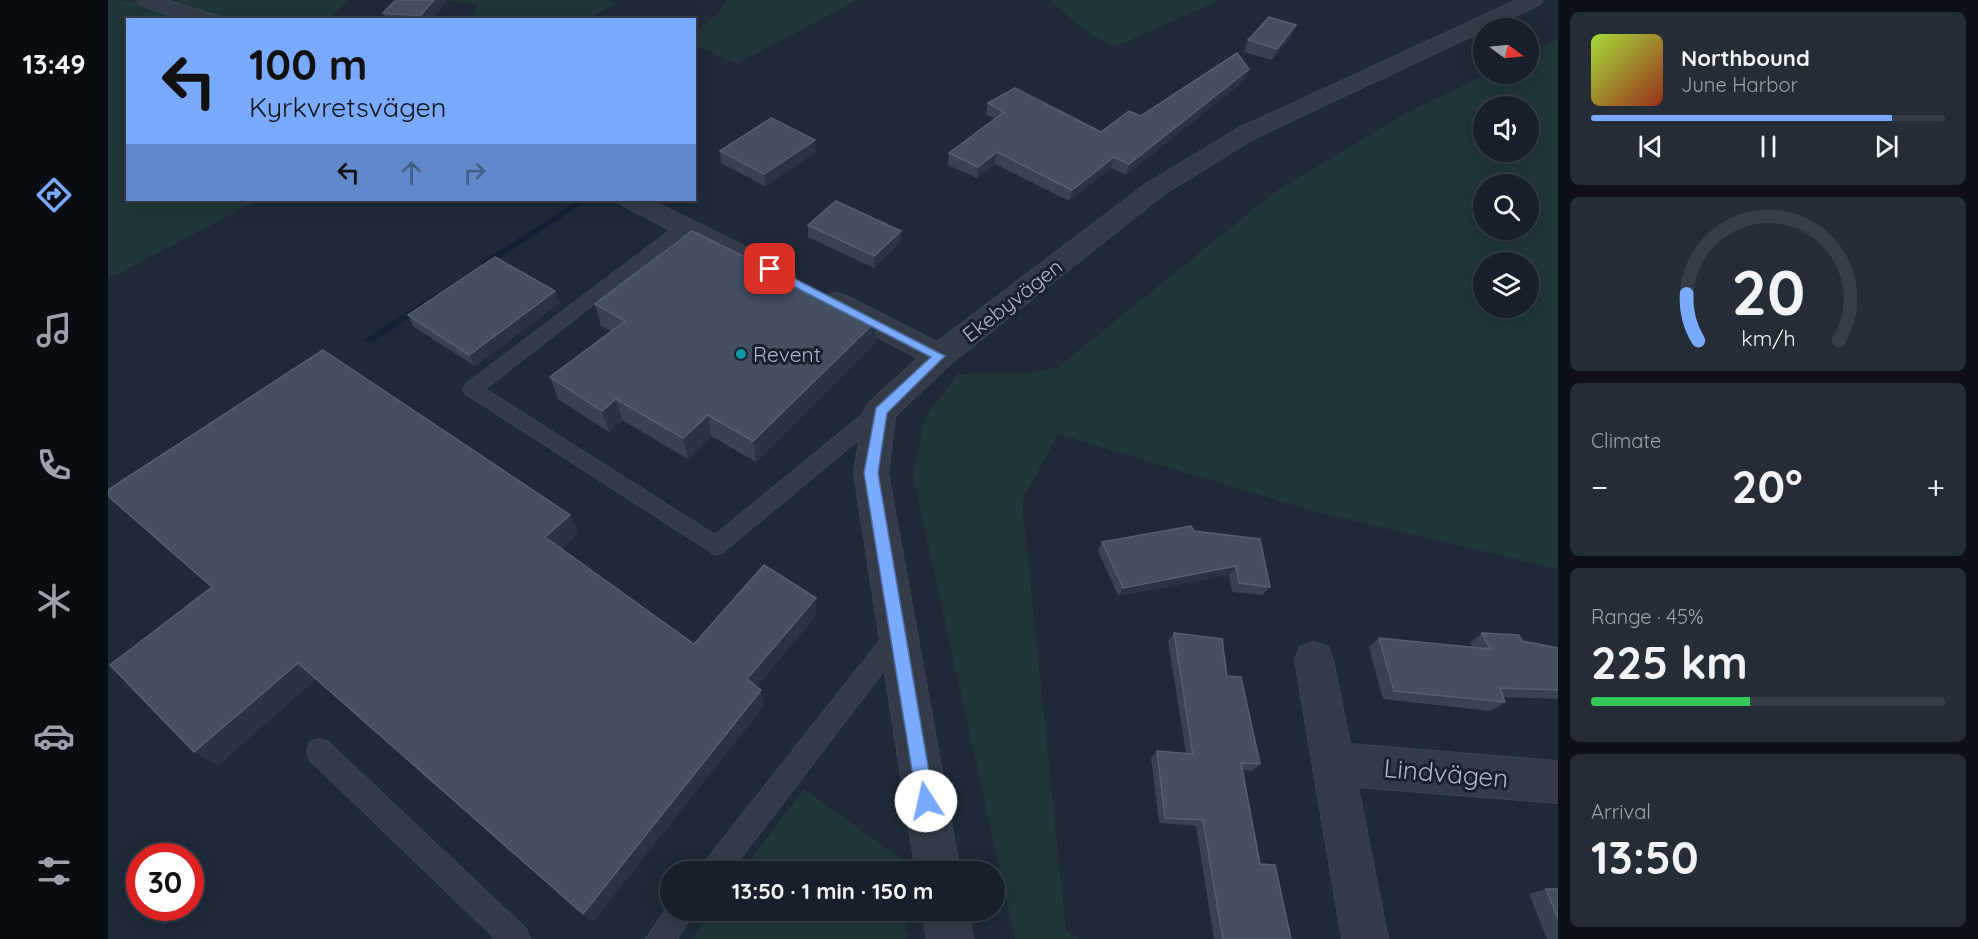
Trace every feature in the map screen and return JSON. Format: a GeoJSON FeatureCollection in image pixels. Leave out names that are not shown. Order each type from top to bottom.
{"type":"FeatureCollection","features":[{"type":"Feature","properties":{"kind":"street"},"geometry":{"type":"LineString","coordinates":[[147,0],[181,13],[202,18]]}},
{"type":"Feature","properties":{"kind":"street","name":"Ekebyvägen"},"geometry":{"type":"LineString","coordinates":[[880,411],[939,356],[1155,189],[1247,133],[1533,0]]}},
{"type":"Feature","properties":{"kind":"street"},"geometry":{"type":"LineString","coordinates":[[633,201],[939,356]]}},
{"type":"Feature","properties":{"kind":"street"},"geometry":{"type":"LineString","coordinates":[[880,411],[871,473],[936,861]]}},
{"type":"Feature","properties":{"kind":"street"},"geometry":{"type":"LineString","coordinates":[[1314,660],[1335,764],[1365,939]]}},
{"type":"Feature","properties":{"kind":"street","name":"Lindvägen"},"geometry":{"type":"LineString","coordinates":[[1335,764],[1558,782]]}},
{"type":"Feature","properties":{"kind":"street"},"geometry":{"type":"LineString","coordinates":[[947,921],[950,939]]}},
{"type":"Feature","properties":{"kind":"lane"},"geometry":{"type":"LineString","coordinates":[[685,226],[472,389],[716,546],[880,411]]}},
{"type":"Feature","properties":{"kind":"lane"},"geometry":{"type":"LineString","coordinates":[[722,861],[897,636]]}},
{"type":"Feature","properties":{"kind":"lane"},"geometry":{"type":"LineString","coordinates":[[319,751],[516,939]]}},
{"type":"Feature","properties":{"kind":"lane"},"geometry":{"type":"LineString","coordinates":[[660,939],[674,921]]}},
{"type":"Feature","properties":{"kind":"green space"},"geometry":{"type":"Polygon","coordinates":[[[108,0],[142,2],[148,0],[349,0],[328,18],[126,18],[126,201],[257,201],[108,279],[108,0]]]}},
{"type":"Feature","properties":{"kind":"green space"},"geometry":{"type":"Polygon","coordinates":[[[439,0],[606,0],[616,4],[589,18],[471,18],[479,4],[439,0]]]}},
{"type":"Feature","properties":{"kind":"green space"},"geometry":{"type":"Polygon","coordinates":[[[727,0],[857,0],[737,64],[696,45],[696,31],[719,12],[727,0]]]}},
{"type":"Feature","properties":{"kind":"green space"},"geometry":{"type":"Polygon","coordinates":[[[1049,0],[1220,0],[1115,47],[1090,34],[1049,0]]]}},
{"type":"Feature","properties":{"kind":"green space"},"geometry":{"type":"Polygon","coordinates":[[[1558,39],[1558,569],[1309,510],[1058,434],[1022,501],[1066,931],[1080,939],[1015,939],[1005,894],[1005,861],[998,861],[913,476],[925,417],[958,374],[1027,373],[1058,367],[1275,192],[1410,111],[1473,81],[1473,84],[1539,84],[1539,48],[1558,39]]]}},
{"type":"Feature","properties":{"kind":"green space"},"geometry":{"type":"Polygon","coordinates":[[[804,789],[900,858],[900,861],[750,861],[804,789]]]}},
{"type":"Feature","properties":{"kind":"green space"},"geometry":{"type":"Polygon","coordinates":[[[706,921],[905,921],[907,939],[692,939],[706,921]]]}},
{"type":"Feature","properties":{"kind":"building"},"geometry":{"type":"Polygon","coordinates":[[[396,0],[434,0],[420,16],[383,13],[396,0]]]}},
{"type":"Feature","properties":{"kind":"building"},"geometry":{"type":"Polygon","coordinates":[[[1269,17],[1296,25],[1277,49],[1248,40],[1269,17]]]}},
{"type":"Feature","properties":{"kind":"building"},"geometry":{"type":"Polygon","coordinates":[[[1237,53],[1249,69],[1129,164],[1114,157],[1072,190],[997,152],[978,167],[949,153],[1004,112],[988,103],[1015,88],[1101,132],[1129,111],[1141,116],[1237,53]]]}},
{"type":"Feature","properties":{"kind":"building"},"geometry":{"type":"Polygon","coordinates":[[[771,118],[815,140],[764,174],[720,151],[771,118]]]}},
{"type":"Feature","properties":{"kind":"building"},"geometry":{"type":"Polygon","coordinates":[[[836,201],[901,231],[874,256],[808,225],[836,201]]]}},
{"type":"Feature","properties":{"kind":"building","name":"Revent"},"geometry":{"type":"Polygon","coordinates":[[[692,231],[876,321],[753,441],[708,415],[683,438],[616,399],[602,411],[550,377],[625,321],[595,304],[692,231]]]}},
{"type":"Feature","properties":{"kind":"building"},"geometry":{"type":"Polygon","coordinates":[[[495,257],[555,291],[469,355],[408,315],[495,257]]]}},
{"type":"Feature","properties":{"kind":"building"},"geometry":{"type":"Polygon","coordinates":[[[323,350],[570,515],[545,537],[694,644],[764,565],[816,598],[747,679],[761,690],[583,914],[298,663],[194,752],[110,665],[212,587],[108,496],[108,490],[323,350]]]}},
{"type":"Feature","properties":{"kind":"building"},"geometry":{"type":"Polygon","coordinates":[[[1191,526],[1194,531],[1260,539],[1270,587],[1239,583],[1236,566],[1123,588],[1102,542],[1191,526]]]}},
{"type":"Feature","properties":{"kind":"building"},"geometry":{"type":"Polygon","coordinates":[[[1174,633],[1222,639],[1227,676],[1241,677],[1260,764],[1241,763],[1260,864],[1275,865],[1291,939],[1223,939],[1203,820],[1165,818],[1157,751],[1193,754],[1174,633]]]}},
{"type":"Feature","properties":{"kind":"building"},"geometry":{"type":"Polygon","coordinates":[[[1482,633],[1519,635],[1522,641],[1558,648],[1558,690],[1500,688],[1505,702],[1394,691],[1379,638],[1490,649],[1482,633]]]}},
{"type":"Feature","properties":{"kind":"building"},"geometry":{"type":"Polygon","coordinates":[[[1546,889],[1558,889],[1558,919],[1546,889]]]}},
{"type":"Feature","properties":{"kind":"waterway"},"geometry":{"type":"LineString","coordinates":[[485,264],[582,201]]}},
{"type":"Feature","properties":{"kind":"waterway"},"geometry":{"type":"LineString","coordinates":[[370,340],[435,297]]}},
{"type":"Feature","properties":{"kind":"place","name":"Revent"},"geometry":{"type":"Point","coordinates":[741,354]}},
{"type":"Feature","properties":{"kind":"route"},"geometry":{"type":"LineString","coordinates":[[770,269],[939,356],[880,411],[871,473],[926,801]]}}]}
